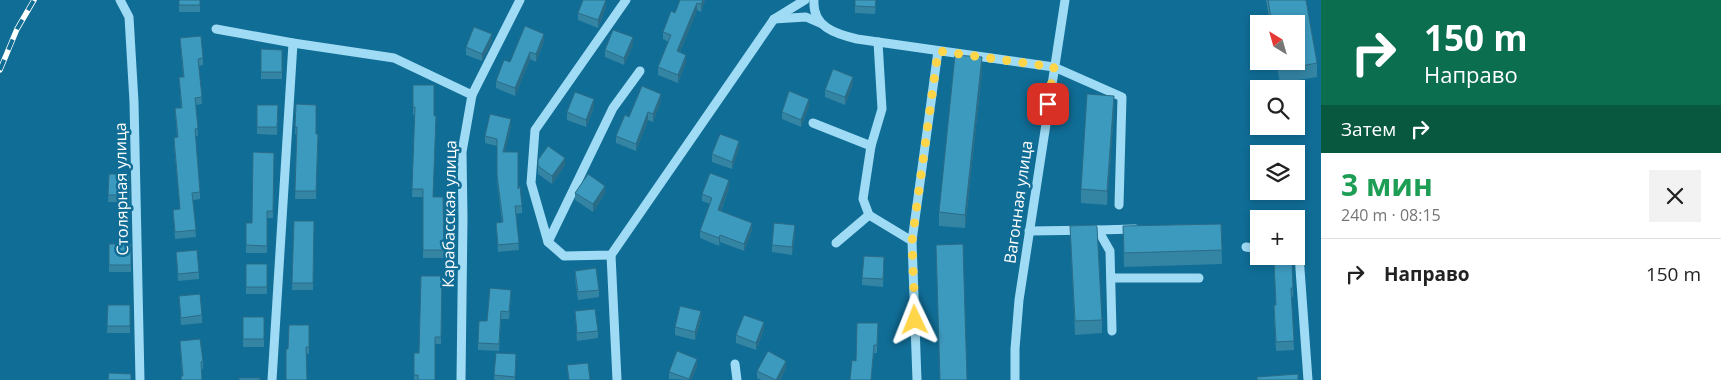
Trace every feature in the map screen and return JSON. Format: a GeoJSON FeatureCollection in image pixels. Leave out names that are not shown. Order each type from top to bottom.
{"type":"FeatureCollection","features":[{"type":"Feature","properties":{"kind":"street","name":"Столярная улица"},"geometry":{"type":"LineString","coordinates":[[120,0],[128,17],[134,102],[140,380]]}},
{"type":"Feature","properties":{"kind":"street","name":"Карабасская улица"},"geometry":{"type":"LineString","coordinates":[[461,380],[462,152],[472,95],[520,0]]}},
{"type":"Feature","properties":{"kind":"street"},"geometry":{"type":"LineString","coordinates":[[611,255],[564,256],[548,242],[531,183],[535,130],[626,0]]}},
{"type":"Feature","properties":{"kind":"street"},"geometry":{"type":"LineString","coordinates":[[617,380],[611,255],[774,19],[805,0]]}},
{"type":"Feature","properties":{"kind":"street"},"geometry":{"type":"LineString","coordinates":[[814,0],[813,10],[822,24]]}},
{"type":"Feature","properties":{"kind":"street","name":"Вагонная улица"},"geometry":{"type":"LineString","coordinates":[[1015,380],[1015,349],[1019,300],[1065,0]]}},
{"type":"Feature","properties":{"kind":"street"},"geometry":{"type":"LineString","coordinates":[[774,19],[806,17],[822,24],[837,34],[878,42],[1054,67],[1122,97],[1119,205]]}},
{"type":"Feature","properties":{"kind":"street"},"geometry":{"type":"LineString","coordinates":[[216,29],[394,58],[472,95]]}},
{"type":"Feature","properties":{"kind":"street"},"geometry":{"type":"LineString","coordinates":[[878,42],[882,109],[871,146],[863,199],[869,215],[912,241]]}},
{"type":"Feature","properties":{"kind":"street"},"geometry":{"type":"LineString","coordinates":[[272,380],[293,43]]}},
{"type":"Feature","properties":{"kind":"street"},"geometry":{"type":"LineString","coordinates":[[916,380],[912,241],[938,51]]}},
{"type":"Feature","properties":{"kind":"street"},"geometry":{"type":"LineString","coordinates":[[548,242],[613,108],[640,71]]}},
{"type":"Feature","properties":{"kind":"street"},"geometry":{"type":"LineString","coordinates":[[813,123],[871,146]]}},
{"type":"Feature","properties":{"kind":"street"},"geometry":{"type":"LineString","coordinates":[[836,242],[869,215]]}},
{"type":"Feature","properties":{"kind":"street"},"geometry":{"type":"LineString","coordinates":[[1029,231],[1146,228]]}},
{"type":"Feature","properties":{"kind":"street"},"geometry":{"type":"LineString","coordinates":[[1098,230],[1110,252],[1112,332]]}},
{"type":"Feature","properties":{"kind":"street"},"geometry":{"type":"LineString","coordinates":[[1246,247],[1250,248]]}},
{"type":"Feature","properties":{"kind":"street"},"geometry":{"type":"LineString","coordinates":[[1300,265],[1308,380]]}},
{"type":"Feature","properties":{"kind":"street"},"geometry":{"type":"LineString","coordinates":[[1111,278],[1199,278]]}},
{"type":"Feature","properties":{"kind":"street"},"geometry":{"type":"LineString","coordinates":[[735,364],[737,380]]}},
{"type":"Feature","properties":{"kind":"building"},"geometry":{"type":"Polygon","coordinates":[[[179,0],[200,0],[200,5],[179,5],[179,0]]]}},
{"type":"Feature","properties":{"kind":"building"},"geometry":{"type":"Polygon","coordinates":[[[583,0],[606,0],[598,20],[578,13],[583,0]]]}},
{"type":"Feature","properties":{"kind":"building"},"geometry":{"type":"Polygon","coordinates":[[[680,0],[703,0],[701,4],[697,3],[677,51],[686,55],[678,75],[658,67],[671,35],[663,32],[671,11],[675,13],[680,0]]]}},
{"type":"Feature","properties":{"kind":"building"},"geometry":{"type":"Polygon","coordinates":[[[855,0],[876,0],[875,7],[855,6],[855,0]]]}},
{"type":"Feature","properties":{"kind":"building"},"geometry":{"type":"Polygon","coordinates":[[[1268,0],[1306,0],[1317,63],[1305,65],[1305,15],[1270,15],[1268,0]]]}},
{"type":"Feature","properties":{"kind":"building"},"geometry":{"type":"Polygon","coordinates":[[[525,26],[544,34],[536,54],[530,52],[515,88],[496,81],[504,60],[510,62],[525,26]]]}},
{"type":"Feature","properties":{"kind":"building"},"geometry":{"type":"Polygon","coordinates":[[[474,27],[492,34],[482,54],[466,47],[474,27]]]}},
{"type":"Feature","properties":{"kind":"building"},"geometry":{"type":"Polygon","coordinates":[[[613,30],[633,37],[624,58],[605,50],[613,30]]]}},
{"type":"Feature","properties":{"kind":"building"},"geometry":{"type":"Polygon","coordinates":[[[201,36],[203,58],[198,59],[202,97],[195,98],[198,128],[195,129],[200,192],[192,193],[196,230],[175,232],[173,210],[180,209],[174,138],[178,137],[175,108],[182,108],[179,77],[184,77],[180,38],[201,36]]]}},
{"type":"Feature","properties":{"kind":"building"},"geometry":{"type":"Polygon","coordinates":[[[261,49],[282,50],[282,72],[261,72],[261,49]]]}},
{"type":"Feature","properties":{"kind":"building"},"geometry":{"type":"Polygon","coordinates":[[[955,55],[982,57],[965,215],[939,212],[955,55]]]}},
{"type":"Feature","properties":{"kind":"building"},"geometry":{"type":"Polygon","coordinates":[[[833,69],[853,77],[845,97],[825,90],[833,69]]]}},
{"type":"Feature","properties":{"kind":"building"},"geometry":{"type":"Polygon","coordinates":[[[413,85],[434,85],[434,116],[436,116],[433,197],[443,197],[444,250],[423,250],[423,189],[412,189],[415,107],[413,107],[413,85]]]}},
{"type":"Feature","properties":{"kind":"building"},"geometry":{"type":"Polygon","coordinates":[[[642,86],[661,94],[653,114],[648,112],[636,144],[616,136],[625,115],[629,117],[642,86]]]}},
{"type":"Feature","properties":{"kind":"building"},"geometry":{"type":"Polygon","coordinates":[[[789,91],[809,99],[801,120],[782,112],[789,91]]]}},
{"type":"Feature","properties":{"kind":"building"},"geometry":{"type":"Polygon","coordinates":[[[575,92],[594,99],[586,120],[567,112],[575,92]]]}},
{"type":"Feature","properties":{"kind":"building"},"geometry":{"type":"Polygon","coordinates":[[[1087,94],[1114,96],[1107,191],[1081,189],[1087,94]]]}},
{"type":"Feature","properties":{"kind":"building"},"geometry":{"type":"Polygon","coordinates":[[[296,104],[316,105],[316,134],[318,134],[316,191],[295,191],[296,104]]]}},
{"type":"Feature","properties":{"kind":"building"},"geometry":{"type":"Polygon","coordinates":[[[257,105],[278,105],[277,127],[257,127],[257,105]]]}},
{"type":"Feature","properties":{"kind":"building"},"geometry":{"type":"Polygon","coordinates":[[[490,114],[511,119],[503,152],[518,152],[518,189],[520,186],[522,206],[515,206],[519,243],[498,245],[496,223],[503,222],[497,175],[497,139],[485,136],[490,114]]]}},
{"type":"Feature","properties":{"kind":"building"},"geometry":{"type":"Polygon","coordinates":[[[720,134],[739,141],[732,162],[712,154],[720,134]]]}},
{"type":"Feature","properties":{"kind":"building"},"geometry":{"type":"Polygon","coordinates":[[[548,146],[565,158],[552,176],[538,166],[538,160],[548,146]]]}},
{"type":"Feature","properties":{"kind":"building"},"geometry":{"type":"Polygon","coordinates":[[[253,152],[274,153],[273,211],[267,211],[267,246],[246,245],[246,223],[252,223],[253,152]]]}},
{"type":"Feature","properties":{"kind":"building"},"geometry":{"type":"Polygon","coordinates":[[[710,173],[729,180],[718,210],[752,223],[744,244],[720,235],[719,238],[700,231],[712,198],[702,194],[710,173]]]}},
{"type":"Feature","properties":{"kind":"building"},"geometry":{"type":"Polygon","coordinates":[[[109,174],[129,174],[130,195],[108,195],[109,174]]]}},
{"type":"Feature","properties":{"kind":"building"},"geometry":{"type":"Polygon","coordinates":[[[588,174],[605,186],[593,204],[575,193],[588,174]]]}},
{"type":"Feature","properties":{"kind":"building"},"geometry":{"type":"Polygon","coordinates":[[[294,221],[314,221],[313,283],[292,283],[294,221]]]}},
{"type":"Feature","properties":{"kind":"building"},"geometry":{"type":"Polygon","coordinates":[[[774,223],[795,225],[792,247],[772,245],[774,223]]]}},
{"type":"Feature","properties":{"kind":"building"},"geometry":{"type":"Polygon","coordinates":[[[1221,224],[1222,250],[1124,253],[1123,226],[1221,224]]]}},
{"type":"Feature","properties":{"kind":"building"},"geometry":{"type":"Polygon","coordinates":[[[1096,225],[1102,320],[1075,321],[1070,226],[1096,225]]]}},
{"type":"Feature","properties":{"kind":"building"},"geometry":{"type":"Polygon","coordinates":[[[109,244],[131,244],[131,265],[109,265],[109,244]]]}},
{"type":"Feature","properties":{"kind":"building"},"geometry":{"type":"Polygon","coordinates":[[[963,244],[967,380],[940,380],[936,245],[963,244]]]}},
{"type":"Feature","properties":{"kind":"building"},"geometry":{"type":"Polygon","coordinates":[[[197,250],[199,272],[178,274],[176,252],[197,250]]]}},
{"type":"Feature","properties":{"kind":"building"},"geometry":{"type":"Polygon","coordinates":[[[864,256],[884,257],[883,279],[862,278],[864,256]]]}},
{"type":"Feature","properties":{"kind":"building"},"geometry":{"type":"Polygon","coordinates":[[[246,264],[267,264],[267,287],[246,287],[246,264]]]}},
{"type":"Feature","properties":{"kind":"building"},"geometry":{"type":"Polygon","coordinates":[[[1274,265],[1292,265],[1293,288],[1291,288],[1294,341],[1276,342],[1274,305],[1276,305],[1274,265]]]}},
{"type":"Feature","properties":{"kind":"building"},"geometry":{"type":"Polygon","coordinates":[[[596,268],[599,290],[578,292],[575,271],[596,268]]]}},
{"type":"Feature","properties":{"kind":"building"},"geometry":{"type":"Polygon","coordinates":[[[421,276],[442,276],[441,337],[435,337],[435,380],[418,380],[418,375],[414,375],[414,353],[419,353],[421,276]]]}},
{"type":"Feature","properties":{"kind":"building"},"geometry":{"type":"Polygon","coordinates":[[[490,288],[511,290],[509,312],[501,311],[499,344],[478,343],[479,321],[487,321],[490,288]]]}},
{"type":"Feature","properties":{"kind":"building"},"geometry":{"type":"Polygon","coordinates":[[[200,294],[202,315],[181,318],[179,296],[200,294]]]}},
{"type":"Feature","properties":{"kind":"building"},"geometry":{"type":"Polygon","coordinates":[[[108,305],[130,305],[130,326],[107,326],[108,305]]]}},
{"type":"Feature","properties":{"kind":"building"},"geometry":{"type":"Polygon","coordinates":[[[680,306],[701,311],[695,332],[675,327],[680,306]]]}},
{"type":"Feature","properties":{"kind":"building"},"geometry":{"type":"Polygon","coordinates":[[[595,309],[598,331],[577,333],[575,311],[595,309]]]}},
{"type":"Feature","properties":{"kind":"building"},"geometry":{"type":"Polygon","coordinates":[[[744,315],[764,322],[756,343],[736,335],[744,315]]]}},
{"type":"Feature","properties":{"kind":"building"},"geometry":{"type":"Polygon","coordinates":[[[243,317],[264,317],[264,339],[243,339],[243,317]]]}},
{"type":"Feature","properties":{"kind":"building"},"geometry":{"type":"Polygon","coordinates":[[[857,323],[878,323],[877,345],[874,345],[871,380],[850,380],[852,360],[856,361],[857,323]]]}},
{"type":"Feature","properties":{"kind":"building"},"geometry":{"type":"Polygon","coordinates":[[[289,325],[309,325],[309,347],[306,347],[307,380],[286,380],[286,349],[288,349],[289,325]]]}},
{"type":"Feature","properties":{"kind":"building"},"geometry":{"type":"Polygon","coordinates":[[[200,339],[203,361],[201,362],[202,380],[181,380],[181,376],[183,376],[180,341],[200,339]]]}},
{"type":"Feature","properties":{"kind":"building"},"geometry":{"type":"Polygon","coordinates":[[[677,351],[697,359],[689,379],[669,372],[677,351]]]}},
{"type":"Feature","properties":{"kind":"building"},"geometry":{"type":"Polygon","coordinates":[[[768,351],[786,361],[776,380],[757,371],[768,351]]]}},
{"type":"Feature","properties":{"kind":"building"},"geometry":{"type":"Polygon","coordinates":[[[496,353],[516,354],[515,377],[494,375],[496,353]]]}},
{"type":"Feature","properties":{"kind":"building"},"geometry":{"type":"Polygon","coordinates":[[[588,363],[590,380],[569,380],[567,365],[588,363]]]}},
{"type":"Feature","properties":{"kind":"building"},"geometry":{"type":"Polygon","coordinates":[[[109,373],[131,374],[131,380],[108,380],[109,373]]]}},
{"type":"Feature","properties":{"kind":"building"},"geometry":{"type":"Polygon","coordinates":[[[1298,374],[1298,380],[1257,380],[1257,377],[1298,374]]]}},
{"type":"Feature","properties":{"kind":"building"},"geometry":{"type":"Polygon","coordinates":[[[239,378],[260,378],[260,380],[239,380],[239,378]]]}},
{"type":"Feature","properties":{"kind":"railway"},"geometry":{"type":"LineString","coordinates":[[0,70],[17,29],[34,0]]}},
{"type":"Feature","properties":{"kind":"route"},"geometry":{"type":"LineString","coordinates":[[915,320],[912,241],[938,51],[1054,67],[1048,104]]}}]}
